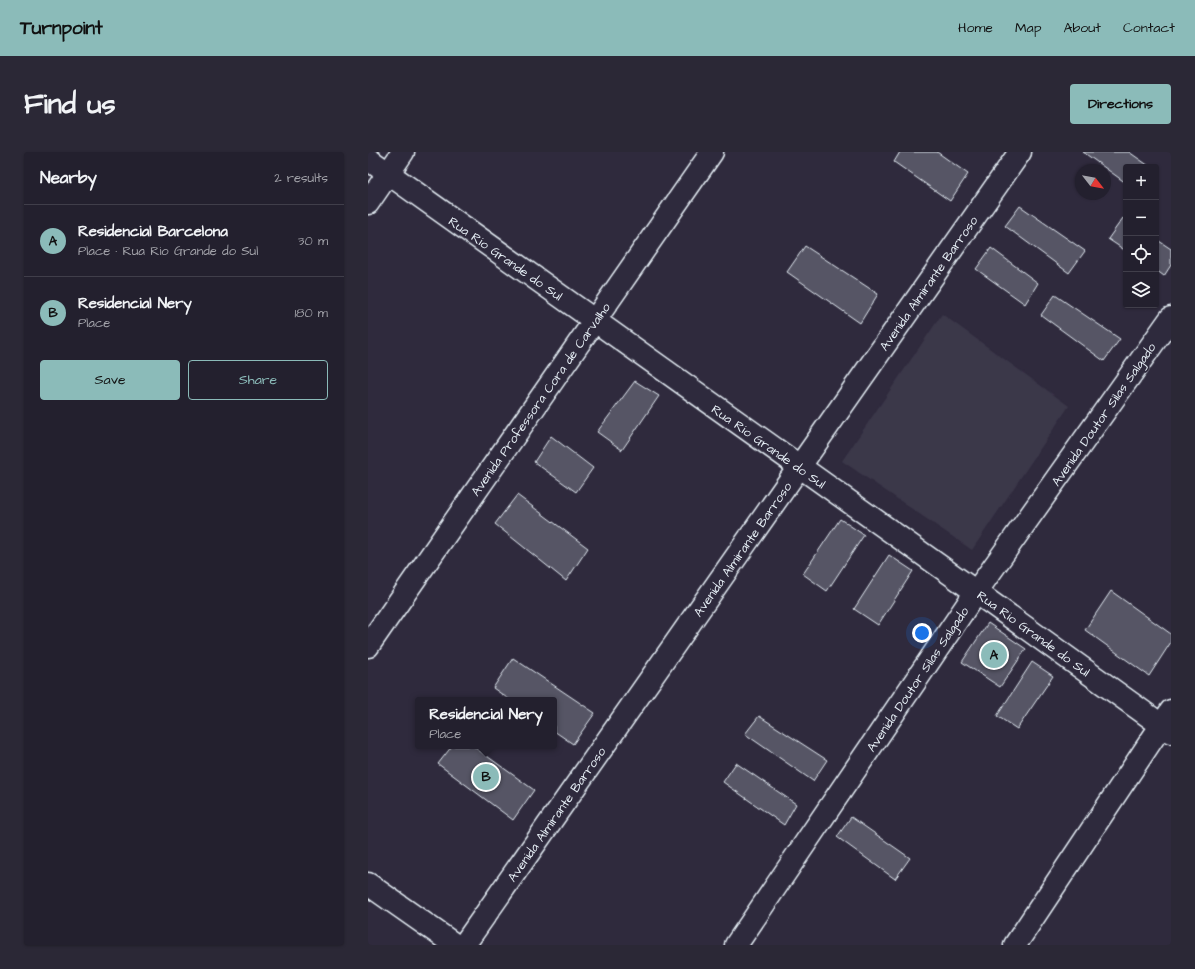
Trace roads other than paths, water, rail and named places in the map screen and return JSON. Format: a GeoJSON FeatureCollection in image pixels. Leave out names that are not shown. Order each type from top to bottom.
{"type":"FeatureCollection","features":[{"type":"Feature","properties":{"kind":"street"},"geometry":{"type":"LineString","coordinates":[[368,203],[403,152]]}},
{"type":"Feature","properties":{"kind":"street","name":"Avenida Professora Cora de Carvalho"},"geometry":{"type":"LineString","coordinates":[[368,646],[712,152]]}},
{"type":"Feature","properties":{"kind":"street","name":"Avenida Almirante Barroso"},"geometry":{"type":"LineString","coordinates":[[464,945],[1020,152]]}},
{"type":"Feature","properties":{"kind":"street","name":"Rua Rio Grande do Sul"},"geometry":{"type":"LineString","coordinates":[[368,159],[976,592],[1168,723]]}},
{"type":"Feature","properties":{"kind":"street","name":"Avenida Doutor Silas Salgado"},"geometry":{"type":"LineString","coordinates":[[736,945],[976,592],[1171,318]]}},
{"type":"Feature","properties":{"kind":"street"},"geometry":{"type":"LineString","coordinates":[[1015,945],[1168,723]]}},
{"type":"Feature","properties":{"kind":"street"},"geometry":{"type":"LineString","coordinates":[[368,884],[455,945]]}},
{"type":"Feature","properties":{"kind":"place","name":"Residencial Barcelona"},"geometry":{"type":"Point","coordinates":[994,655]}},
{"type":"Feature","properties":{"kind":"place","name":"Residencial Nery"},"geometry":{"type":"Point","coordinates":[486,777]}}]}
